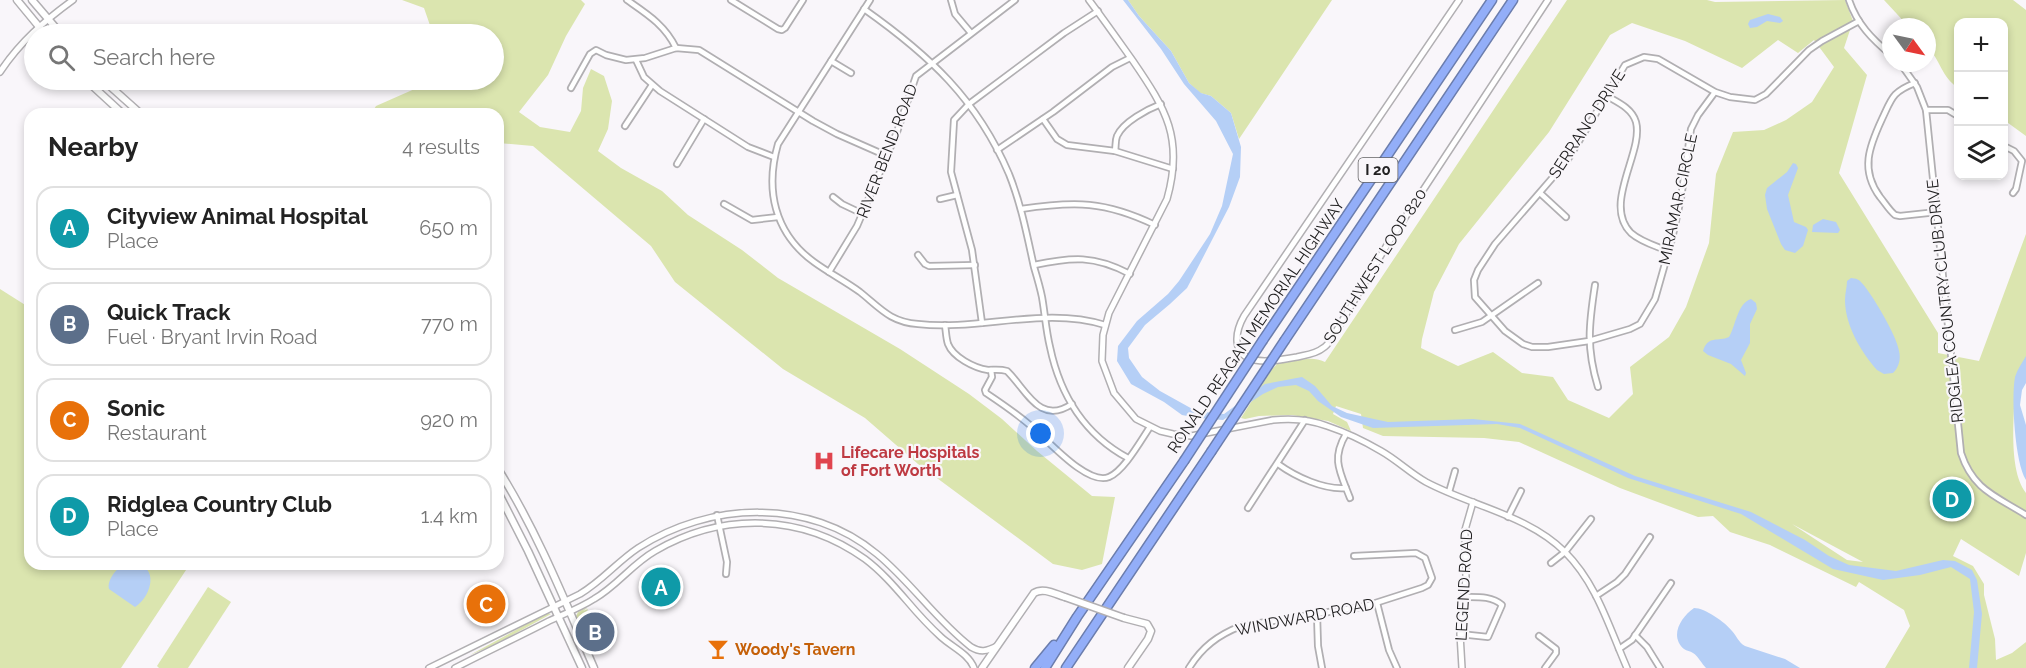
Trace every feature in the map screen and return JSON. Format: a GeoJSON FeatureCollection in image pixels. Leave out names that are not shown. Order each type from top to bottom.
{"type":"FeatureCollection","features":[{"type":"Feature","properties":{"kind":"highway","name":"RONALD REAGAN MEMORIAL HIGHWAY"},"geometry":{"type":"LineString","coordinates":[[1045,668],[1492,0]]}},
{"type":"Feature","properties":{"kind":"highway","name":"RONALD REAGAN MEMORIAL HIGHWAY"},"geometry":{"type":"LineString","coordinates":[[1066,668],[1513,0]]}},
{"type":"Feature","properties":{"kind":"highway"},"geometry":{"type":"LineString","coordinates":[[1035,668],[1068,624],[1077,617]]}},
{"type":"Feature","properties":{"kind":"main road"},"geometry":{"type":"LineString","coordinates":[[17,0],[36,24]]}},
{"type":"Feature","properties":{"kind":"main road"},"geometry":{"type":"LineString","coordinates":[[32,0],[52,24]]}},
{"type":"Feature","properties":{"kind":"main road"},"geometry":{"type":"LineString","coordinates":[[97,90],[116,108]]}},
{"type":"Feature","properties":{"kind":"main road"},"geometry":{"type":"LineString","coordinates":[[102,95],[106,90]]}},
{"type":"Feature","properties":{"kind":"main road"},"geometry":{"type":"LineString","coordinates":[[114,90],[134,108]]}},
{"type":"Feature","properties":{"kind":"main road"},"geometry":{"type":"LineString","coordinates":[[504,479],[515,496],[594,668]]}},
{"type":"Feature","properties":{"kind":"main road"},"geometry":{"type":"LineString","coordinates":[[504,504],[582,668]]}},
{"type":"Feature","properties":{"kind":"main road"},"geometry":{"type":"LineString","coordinates":[[516,527],[526,520]]}},
{"type":"Feature","properties":{"kind":"main road"},"geometry":{"type":"LineString","coordinates":[[982,668],[1037,590],[1043,590],[1147,624],[1151,631],[1149,639],[1128,668]]}},
{"type":"Feature","properties":{"kind":"street"},"geometry":{"type":"LineString","coordinates":[[41,24],[73,0]]}},
{"type":"Feature","properties":{"kind":"street"},"geometry":{"type":"LineString","coordinates":[[627,0],[665,29],[676,48]]}},
{"type":"Feature","properties":{"kind":"street"},"geometry":{"type":"LineString","coordinates":[[731,0],[780,30],[785,28],[803,0]]}},
{"type":"Feature","properties":{"kind":"street"},"geometry":{"type":"LineString","coordinates":[[870,0],[798,111],[778,144],[774,157],[772,192],[778,217],[796,246],[814,262],[860,292],[892,318],[917,324],[945,325],[1046,319],[1087,320],[1105,325]]}},
{"type":"Feature","properties":{"kind":"street"},"geometry":{"type":"LineString","coordinates":[[951,0],[955,14],[971,33]]}},
{"type":"Feature","properties":{"kind":"street","name":"RIVER BEND ROAD"},"geometry":{"type":"LineString","coordinates":[[829,272],[863,213],[887,156],[914,80],[932,62],[1015,0]]}},
{"type":"Feature","properties":{"kind":"street"},"geometry":{"type":"LineString","coordinates":[[1089,0],[1161,104],[1173,140],[1173,169],[1167,199],[1109,313],[1101,345],[1111,386],[1121,403],[1149,427],[1191,436],[1286,419],[1305,420],[1328,426],[1381,451],[1426,482],[1508,517],[1552,540],[1585,575],[1627,668]]}},
{"type":"Feature","properties":{"kind":"street","name":"SOUTHWEST LOOP 820"},"geometry":{"type":"LineString","coordinates":[[1459,0],[1241,321],[1236,339],[1243,354],[1255,360],[1278,360],[1323,349],[1332,338],[1387,245],[1548,0]]}},
{"type":"Feature","properties":{"kind":"street"},"geometry":{"type":"LineString","coordinates":[[1849,0],[1853,12],[1866,31],[1882,46]]}},
{"type":"Feature","properties":{"kind":"street"},"geometry":{"type":"LineString","coordinates":[[864,9],[914,46],[946,76],[969,104],[997,150],[1009,174],[1021,209],[1055,368],[1061,385],[1088,428],[1113,450],[1128,458]]}},
{"type":"Feature","properties":{"kind":"street"},"geometry":{"type":"LineString","coordinates":[[982,323],[975,265],[951,172],[953,124],[957,116],[969,104],[1064,33],[1098,11]]}},
{"type":"Feature","properties":{"kind":"street","name":"SERRANO DRIVE"},"geometry":{"type":"LineString","coordinates":[[1491,316],[1475,297],[1474,280],[1478,270],[1494,244],[1567,161],[1605,96],[1629,61],[1644,57],[1665,62],[1715,92],[1750,100],[1762,97],[1809,50],[1859,21]]}},
{"type":"Feature","properties":{"kind":"street"},"geometry":{"type":"LineString","coordinates":[[0,72],[24,42]]}},
{"type":"Feature","properties":{"kind":"street"},"geometry":{"type":"LineString","coordinates":[[571,88],[590,54],[596,50],[617,59],[636,60],[676,48],[694,49],[713,57],[837,134],[887,156]]}},
{"type":"Feature","properties":{"kind":"street"},"geometry":{"type":"LineString","coordinates":[[997,150],[1043,119],[1112,66],[1130,58]]}},
{"type":"Feature","properties":{"kind":"street"},"geometry":{"type":"LineString","coordinates":[[636,60],[644,77],[652,85],[748,147],[774,157]]}},
{"type":"Feature","properties":{"kind":"street"},"geometry":{"type":"LineString","coordinates":[[831,61],[851,74]]}},
{"type":"Feature","properties":{"kind":"street","name":"RIDGLEA COUNTRY CLUB DRIVE"},"geometry":{"type":"LineString","coordinates":[[1907,72],[1915,83],[1926,110],[1961,453],[1967,468],[1979,486],[2026,515]]}},
{"type":"Feature","properties":{"kind":"street"},"geometry":{"type":"LineString","coordinates":[[1915,83],[1897,91],[1887,107],[1871,144],[1868,172],[1874,189],[1895,215],[1937,212]]}},
{"type":"Feature","properties":{"kind":"street"},"geometry":{"type":"LineString","coordinates":[[626,126],[652,85]]}},
{"type":"Feature","properties":{"kind":"street","name":"MIRAMAR CIRCLE"},"geometry":{"type":"LineString","coordinates":[[1491,316],[1519,342],[1532,347],[1589,340],[1630,329],[1643,320],[1655,298],[1668,251],[1681,198],[1691,129],[1715,92]]}},
{"type":"Feature","properties":{"kind":"street"},"geometry":{"type":"LineString","coordinates":[[1605,96],[1627,109],[1635,120],[1634,144],[1622,194],[1624,221],[1627,228],[1638,238],[1668,251]]}},
{"type":"Feature","properties":{"kind":"street"},"geometry":{"type":"LineString","coordinates":[[1115,151],[1120,131],[1141,113],[1161,104]]}},
{"type":"Feature","properties":{"kind":"street"},"geometry":{"type":"LineString","coordinates":[[1926,110],[1948,110],[1954,113]]}},
{"type":"Feature","properties":{"kind":"street"},"geometry":{"type":"LineString","coordinates":[[677,164],[704,119]]}},
{"type":"Feature","properties":{"kind":"street"},"geometry":{"type":"LineString","coordinates":[[1043,119],[1062,143],[1075,147],[1115,151],[1173,169]]}},
{"type":"Feature","properties":{"kind":"street"},"geometry":{"type":"LineString","coordinates":[[2008,148],[2014,151],[2022,161],[2016,189],[2013,193]]}},
{"type":"Feature","properties":{"kind":"street"},"geometry":{"type":"LineString","coordinates":[[1540,193],[1566,217]]}},
{"type":"Feature","properties":{"kind":"street"},"geometry":{"type":"LineString","coordinates":[[940,199],[957,195]]}},
{"type":"Feature","properties":{"kind":"street"},"geometry":{"type":"LineString","coordinates":[[833,197],[842,204],[863,213]]}},
{"type":"Feature","properties":{"kind":"street"},"geometry":{"type":"LineString","coordinates":[[1021,209],[1073,203],[1102,205],[1125,211],[1155,225]]}},
{"type":"Feature","properties":{"kind":"street"},"geometry":{"type":"LineString","coordinates":[[724,204],[752,220],[778,217]]}},
{"type":"Feature","properties":{"kind":"street"},"geometry":{"type":"LineString","coordinates":[[918,255],[929,266],[975,265]]}},
{"type":"Feature","properties":{"kind":"street"},"geometry":{"type":"LineString","coordinates":[[1034,265],[1071,258],[1096,261],[1118,267],[1130,274]]}},
{"type":"Feature","properties":{"kind":"street"},"geometry":{"type":"LineString","coordinates":[[1455,330],[1482,322],[1538,283]]}},
{"type":"Feature","properties":{"kind":"street"},"geometry":{"type":"LineString","coordinates":[[1595,285],[1589,340],[1592,369],[1598,387]]}},
{"type":"Feature","properties":{"kind":"street"},"geometry":{"type":"LineString","coordinates":[[945,325],[947,342],[952,351],[974,365],[991,370],[1007,371],[1028,398],[1047,410],[1060,411],[1072,404]]}},
{"type":"Feature","properties":{"kind":"street"},"geometry":{"type":"LineString","coordinates":[[991,370],[992,377],[985,390],[986,393],[1025,421],[1066,458],[1094,477],[1109,478],[1116,473],[1149,427]]}},
{"type":"Feature","properties":{"kind":"street"},"geometry":{"type":"LineString","coordinates":[[1248,508],[1305,420]]}},
{"type":"Feature","properties":{"kind":"street"},"geometry":{"type":"LineString","coordinates":[[1346,434],[1338,449],[1337,463],[1350,498]]}},
{"type":"Feature","properties":{"kind":"street"},"geometry":{"type":"LineString","coordinates":[[1278,464],[1302,478],[1334,488],[1346,488]]}},
{"type":"Feature","properties":{"kind":"street"},"geometry":{"type":"LineString","coordinates":[[1449,492],[1455,471]]}},
{"type":"Feature","properties":{"kind":"street"},"geometry":{"type":"LineString","coordinates":[[1508,517],[1521,491]]}},
{"type":"Feature","properties":{"kind":"street","name":"LEGEND ROAD"},"geometry":{"type":"LineString","coordinates":[[1462,668],[1460,634],[1467,560],[1465,530],[1473,502]]}},
{"type":"Feature","properties":{"kind":"street"},"geometry":{"type":"LineString","coordinates":[[429,668],[590,588],[638,548],[674,528],[717,515],[768,512],[829,526],[857,540],[878,555],[971,648],[980,652],[997,646]]}},
{"type":"Feature","properties":{"kind":"street"},"geometry":{"type":"LineString","coordinates":[[717,515],[727,562],[726,574]]}},
{"type":"Feature","properties":{"kind":"street"},"geometry":{"type":"LineString","coordinates":[[800,528],[802,518]]}},
{"type":"Feature","properties":{"kind":"street"},"geometry":{"type":"LineString","coordinates":[[1551,563],[1565,552],[1591,519]]}},
{"type":"Feature","properties":{"kind":"street"},"geometry":{"type":"LineString","coordinates":[[455,668],[602,594],[645,557],[684,537],[719,525],[763,523],[800,528],[856,553],[875,567],[934,631],[966,657],[974,668]]}},
{"type":"Feature","properties":{"kind":"street"},"geometry":{"type":"LineString","coordinates":[[1596,596],[1625,574],[1650,537]]}},
{"type":"Feature","properties":{"kind":"street"},"geometry":{"type":"LineString","coordinates":[[638,548],[645,557]]}},
{"type":"Feature","properties":{"kind":"street","name":"WINDWARD ROAD"},"geometry":{"type":"LineString","coordinates":[[1189,668],[1204,648],[1225,633],[1240,626],[1377,603],[1422,588],[1430,582],[1432,574],[1425,558],[1420,555],[1411,553],[1354,556]]}},
{"type":"Feature","properties":{"kind":"street"},"geometry":{"type":"LineString","coordinates":[[889,581],[898,574]]}},
{"type":"Feature","properties":{"kind":"street"},"geometry":{"type":"LineString","coordinates":[[1618,649],[1629,644],[1671,583]]}},
{"type":"Feature","properties":{"kind":"street"},"geometry":{"type":"LineString","coordinates":[[1460,634],[1488,636],[1502,605],[1489,598],[1464,597]]}},
{"type":"Feature","properties":{"kind":"street"},"geometry":{"type":"LineString","coordinates":[[1377,603],[1389,650],[1397,668]]}},
{"type":"Feature","properties":{"kind":"street"},"geometry":{"type":"LineString","coordinates":[[1317,614],[1318,646],[1322,668]]}},
{"type":"Feature","properties":{"kind":"street"},"geometry":{"type":"LineString","coordinates":[[1539,636],[1556,650],[1545,668]]}},
{"type":"Feature","properties":{"kind":"street"},"geometry":{"type":"LineString","coordinates":[[1635,636],[1647,647],[1660,668]]}},
{"type":"Feature","properties":{"kind":"street"},"geometry":{"type":"LineString","coordinates":[[459,654],[464,663]]}},
{"type":"Feature","properties":{"kind":"green space"},"geometry":{"type":"Polygon","coordinates":[[[402,0],[581,0],[585,4],[566,36],[548,75],[519,112],[540,127],[570,132],[581,111],[583,88],[591,69],[604,76],[612,101],[608,129],[598,151],[621,168],[662,191],[688,215],[742,250],[778,278],[900,349],[969,394],[1002,419],[1092,496],[1115,497],[1102,564],[1082,570],[1053,564],[918,464],[865,418],[783,369],[675,282],[651,246],[533,146],[504,144],[504,108],[375,108],[412,90],[504,90],[504,24],[430,24],[424,8],[402,0]]]}},
{"type":"Feature","properties":{"kind":"green space"},"geometry":{"type":"Polygon","coordinates":[[[1128,0],[1332,0],[1239,139],[1231,113],[1211,96],[1200,93],[1189,83],[1171,51],[1139,16],[1128,0]]]}},
{"type":"Feature","properties":{"kind":"green space"},"geometry":{"type":"Polygon","coordinates":[[[1567,0],[1707,0],[1715,2],[1845,0],[1853,21],[1844,48],[1867,75],[1839,173],[1938,333],[1938,353],[1979,361],[2026,234],[2026,378],[2015,389],[2013,428],[2014,457],[2020,483],[2026,493],[2026,553],[2019,576],[1961,539],[1953,556],[1973,566],[1984,584],[1984,595],[1995,639],[1996,660],[2012,653],[2026,642],[2026,668],[1885,668],[1910,626],[1904,610],[1859,582],[1856,587],[1770,545],[1730,532],[1713,516],[1698,517],[1620,488],[1519,442],[1484,438],[1383,436],[1363,428],[1361,414],[1336,406],[1333,414],[1347,422],[1351,431],[1328,421],[1292,415],[1241,418],[1278,363],[1307,359],[1325,362],[1567,0]],[[1632,23],[1610,35],[1549,132],[1459,244],[1434,292],[1421,348],[1458,366],[1493,352],[1522,373],[1553,377],[1568,400],[1609,418],[1633,394],[1630,367],[1669,337],[1686,307],[1709,243],[1716,174],[1733,132],[1764,130],[1786,120],[1812,102],[1834,67],[1814,40],[1798,53],[1778,40],[1742,68],[1685,41],[1632,23]],[[1792,524],[1847,560],[1863,562],[1792,524]]]}},
{"type":"Feature","properties":{"kind":"green space"},"geometry":{"type":"Polygon","coordinates":[[[1884,0],[2013,0],[2026,10],[2026,136],[2008,123],[2008,18],[1954,18],[1954,85],[1936,59],[1936,18],[1901,18],[1884,0]]]}},
{"type":"Feature","properties":{"kind":"green space"},"geometry":{"type":"Polygon","coordinates":[[[0,289],[24,304],[24,570],[186,570],[121,668],[0,668],[0,289]]]}},
{"type":"Feature","properties":{"kind":"green space"},"geometry":{"type":"Polygon","coordinates":[[[208,587],[231,602],[188,668],[159,668],[157,666],[208,587]]]}},
{"type":"Feature","properties":{"kind":"green space"},"geometry":{"type":"Polygon","coordinates":[[[587,608],[583,611],[588,609],[584,619],[595,643],[593,648],[576,616],[578,612],[587,608]]]}},
{"type":"Feature","properties":{"kind":"green space"},"geometry":{"type":"Polygon","coordinates":[[[547,613],[551,614],[494,645],[470,655],[547,613]]]}},
{"type":"Feature","properties":{"kind":"water"},"geometry":{"type":"Polygon","coordinates":[[[1123,0],[1128,0],[1139,16],[1171,51],[1189,83],[1201,93],[1211,96],[1231,113],[1241,147],[1240,177],[1229,207],[1187,288],[1145,325],[1128,348],[1129,358],[1142,377],[1160,391],[1196,411],[1224,414],[1265,384],[1302,377],[1315,386],[1332,406],[1347,413],[1374,419],[1388,422],[1473,419],[1520,424],[1635,476],[1751,512],[1849,565],[1896,571],[1943,560],[1955,561],[1972,570],[1977,580],[1982,614],[1977,668],[1969,668],[1974,612],[1970,579],[1951,567],[1920,575],[1883,580],[1833,569],[1741,514],[1628,478],[1520,428],[1497,424],[1373,428],[1341,417],[1318,401],[1309,391],[1296,385],[1278,387],[1263,394],[1223,420],[1198,418],[1182,415],[1131,384],[1117,361],[1118,346],[1137,321],[1168,294],[1179,281],[1210,234],[1222,206],[1233,154],[1216,121],[1184,84],[1161,49],[1123,0]]]}},
{"type":"Feature","properties":{"kind":"water"},"geometry":{"type":"Polygon","coordinates":[[[1768,14],[1780,17],[1783,21],[1780,23],[1767,21],[1750,28],[1748,24],[1750,20],[1768,14]]]}},
{"type":"Feature","properties":{"kind":"water"},"geometry":{"type":"Polygon","coordinates":[[[1793,163],[1798,168],[1788,195],[1794,222],[1808,230],[1803,246],[1795,253],[1785,250],[1781,244],[1767,209],[1765,195],[1767,188],[1787,172],[1793,163]]]}},
{"type":"Feature","properties":{"kind":"water"},"geometry":{"type":"Polygon","coordinates":[[[1823,219],[1836,222],[1840,230],[1838,233],[1812,232],[1813,225],[1823,219]]]}},
{"type":"Feature","properties":{"kind":"water"},"geometry":{"type":"Polygon","coordinates":[[[1851,278],[1858,279],[1865,286],[1894,336],[1900,357],[1893,373],[1884,374],[1877,370],[1860,347],[1851,328],[1845,300],[1847,281],[1851,278]]]}},
{"type":"Feature","properties":{"kind":"water"},"geometry":{"type":"Polygon","coordinates":[[[1751,299],[1756,303],[1757,309],[1750,324],[1750,343],[1741,360],[1745,376],[1731,364],[1703,351],[1711,341],[1729,337],[1740,310],[1751,299]]]}},
{"type":"Feature","properties":{"kind":"water"},"geometry":{"type":"Polygon","coordinates":[[[2026,356],[2026,383],[2022,390],[2020,405],[2026,425],[2026,480],[2019,460],[2013,400],[2015,377],[2026,356]]]}},
{"type":"Feature","properties":{"kind":"water"},"geometry":{"type":"Polygon","coordinates":[[[117,570],[147,570],[150,585],[140,603],[135,607],[109,589],[109,582],[117,570]]]}},
{"type":"Feature","properties":{"kind":"water"},"geometry":{"type":"Polygon","coordinates":[[[1694,608],[1704,610],[1720,620],[1745,646],[1785,659],[1800,668],[1706,668],[1695,654],[1684,649],[1677,638],[1678,627],[1694,608]]]}},
{"type":"Feature","properties":{"kind":"place","name":"Lifecare Hospitals of Fort Worth"},"geometry":{"type":"Point","coordinates":[824,461]}},
{"type":"Feature","properties":{"kind":"place","name":"Ridglea Country Club"},"geometry":{"type":"Point","coordinates":[1952,499]}},
{"type":"Feature","properties":{"kind":"place","name":"Cityview Animal Hospital"},"geometry":{"type":"Point","coordinates":[661,587]}},
{"type":"Feature","properties":{"kind":"place","name":"Sonic"},"geometry":{"type":"Point","coordinates":[486,604]}},
{"type":"Feature","properties":{"kind":"place","name":"Quick Track"},"geometry":{"type":"Point","coordinates":[595,632]}},
{"type":"Feature","properties":{"kind":"place","name":"Woody's Tavern"},"geometry":{"type":"Point","coordinates":[718,649]}}]}
